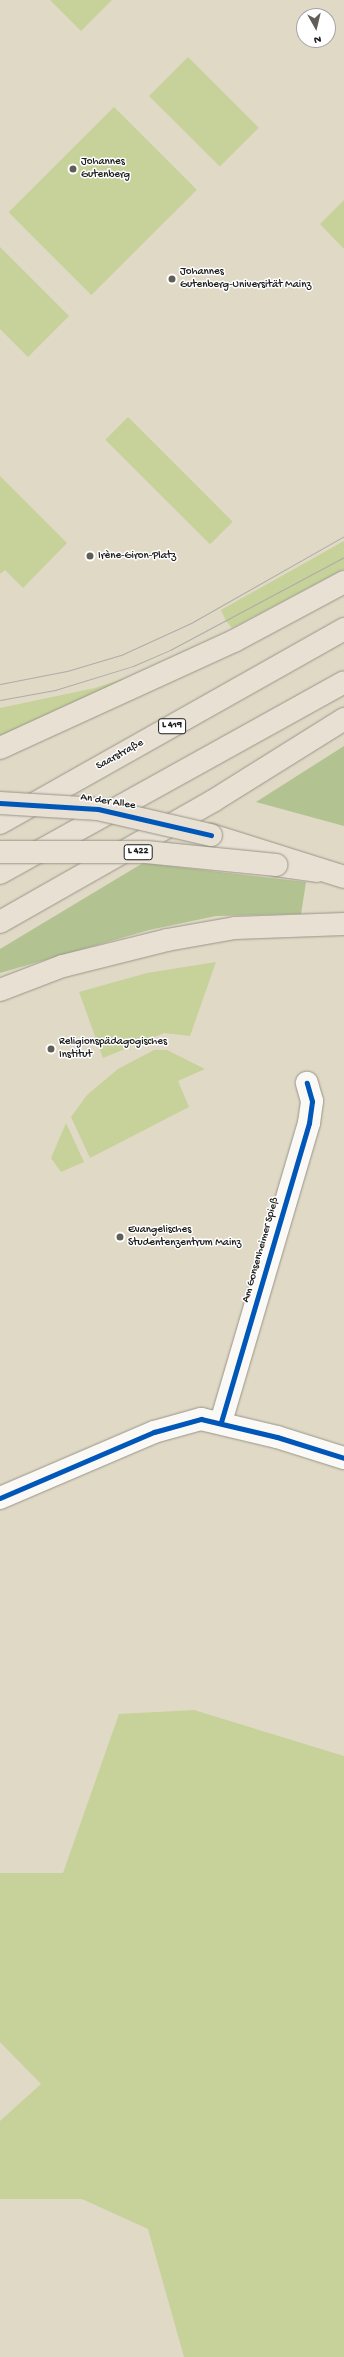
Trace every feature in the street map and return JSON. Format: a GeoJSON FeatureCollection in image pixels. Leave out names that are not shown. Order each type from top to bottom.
{"type":"FeatureCollection","features":[{"type":"Feature","properties":{"kind":"main road"},"geometry":{"type":"LineString","coordinates":[[0,748],[234,641],[344,582]]}},
{"type":"Feature","properties":{"kind":"main road","name":"Saarstraße"},"geometry":{"type":"LineString","coordinates":[[0,823],[344,629]]}},
{"type":"Feature","properties":{"kind":"main road"},"geometry":{"type":"LineString","coordinates":[[0,873],[344,682]]}},
{"type":"Feature","properties":{"kind":"main road"},"geometry":{"type":"LineString","coordinates":[[0,922],[213,801],[344,719]]}},
{"type":"Feature","properties":{"kind":"main road","name":"An der Allee"},"geometry":{"type":"LineString","coordinates":[[0,802],[98,809],[133,815],[282,862]]}},
{"type":"Feature","properties":{"kind":"main road","name":"L 422"},"geometry":{"type":"LineString","coordinates":[[0,852],[146,852],[282,862],[344,877]]}},
{"type":"Feature","properties":{"kind":"main road"},"geometry":{"type":"LineString","coordinates":[[0,990],[63,966],[166,940],[235,928],[344,924]]}},
{"type":"Feature","properties":{"kind":"street","name":"Am Gonsenheimer Spieß"},"geometry":{"type":"LineString","coordinates":[[221,1422],[309,1123],[312,1101],[307,1083]]}},
{"type":"Feature","properties":{"kind":"street"},"geometry":{"type":"LineString","coordinates":[[0,1498],[154,1432],[201,1419],[221,1422],[344,1458]]}},
{"type":"Feature","properties":{"kind":"green space"},"geometry":{"type":"Polygon","coordinates":[[[50,0],[112,0],[81,31],[50,0]]]}},
{"type":"Feature","properties":{"kind":"green space"},"geometry":{"type":"Polygon","coordinates":[[[188,57],[259,128],[220,167],[149,96],[188,57]]]}},
{"type":"Feature","properties":{"kind":"green space"},"geometry":{"type":"Polygon","coordinates":[[[114,107],[197,190],[91,295],[9,212],[114,107]]]}},
{"type":"Feature","properties":{"kind":"green space"},"geometry":{"type":"Polygon","coordinates":[[[344,200],[344,249],[320,224],[344,200]]]}},
{"type":"Feature","properties":{"kind":"green space"},"geometry":{"type":"Polygon","coordinates":[[[0,247],[69,316],[28,357],[0,329],[0,247]]]}},
{"type":"Feature","properties":{"kind":"green space"},"geometry":{"type":"Polygon","coordinates":[[[128,417],[233,522],[210,544],[105,440],[128,417]]]}},
{"type":"Feature","properties":{"kind":"green space"},"geometry":{"type":"Polygon","coordinates":[[[0,476],[67,543],[23,588],[5,570],[0,574],[0,476]]]}},
{"type":"Feature","properties":{"kind":"green space"},"geometry":{"type":"Polygon","coordinates":[[[344,541],[344,569],[232,628],[226,621],[221,610],[344,541]]]}},
{"type":"Feature","properties":{"kind":"green space"},"geometry":{"type":"Polygon","coordinates":[[[147,671],[0,740],[0,708],[95,688],[147,671]]]}},
{"type":"Feature","properties":{"kind":"green space"},"geometry":{"type":"Polygon","coordinates":[[[344,746],[344,826],[256,802],[344,746]]]}},
{"type":"Feature","properties":{"kind":"green space"},"geometry":{"type":"Polygon","coordinates":[[[143,863],[306,882],[301,914],[216,916],[149,930],[0,973],[0,949],[143,863]]]}},
{"type":"Feature","properties":{"kind":"green space"},"geometry":{"type":"Polygon","coordinates":[[[216,962],[190,1036],[164,1033],[103,1058],[79,992],[147,973],[216,962]]]}},
{"type":"Feature","properties":{"kind":"green space"},"geometry":{"type":"Polygon","coordinates":[[[154,1050],[167,1050],[205,1069],[178,1081],[189,1107],[90,1158],[71,1117],[87,1095],[118,1069],[154,1050]]]}},
{"type":"Feature","properties":{"kind":"green space"},"geometry":{"type":"Polygon","coordinates":[[[66,1123],[84,1162],[61,1172],[51,1158],[66,1123]]]}},
{"type":"Feature","properties":{"kind":"green space"},"geometry":{"type":"Polygon","coordinates":[[[194,1710],[344,1756],[344,2357],[184,2357],[148,2229],[82,2199],[0,2199],[0,2121],[41,2084],[0,2042],[0,1873],[63,1873],[119,1714],[194,1710]]]}},
{"type":"Feature","properties":{"kind":"tram line"},"geometry":{"type":"LineString","coordinates":[[0,684],[67,671],[121,655],[191,623],[344,536]]}},
{"type":"Feature","properties":{"kind":"tram line"},"geometry":{"type":"LineString","coordinates":[[0,700],[55,690],[133,666],[170,650],[344,557]]}},
{"type":"Feature","properties":{"kind":"cycle path"},"geometry":{"type":"LineString","coordinates":[[0,803],[98,809],[211,835]]}},
{"type":"Feature","properties":{"kind":"cycle path"},"geometry":{"type":"LineString","coordinates":[[221,1422],[309,1123],[312,1101],[307,1083]]}},
{"type":"Feature","properties":{"kind":"cycle path"},"geometry":{"type":"LineString","coordinates":[[0,1498],[154,1432],[201,1419],[277,1437],[344,1458]]}},
{"type":"Feature","properties":{"kind":"place","name":"Johannes Gutenberg"},"geometry":{"type":"Point","coordinates":[73,169]}},
{"type":"Feature","properties":{"kind":"place","name":"Johannes Gutenberg-Universität Mainz"},"geometry":{"type":"Point","coordinates":[172,279]}},
{"type":"Feature","properties":{"kind":"place","name":"Irène-Giron-Platz"},"geometry":{"type":"Point","coordinates":[90,556]}},
{"type":"Feature","properties":{"kind":"place","name":"Religionspädagogisches Institut"},"geometry":{"type":"Point","coordinates":[51,1049]}},
{"type":"Feature","properties":{"kind":"place","name":"Evangelisches Studentenzentrum Mainz"},"geometry":{"type":"Point","coordinates":[120,1237]}}]}
